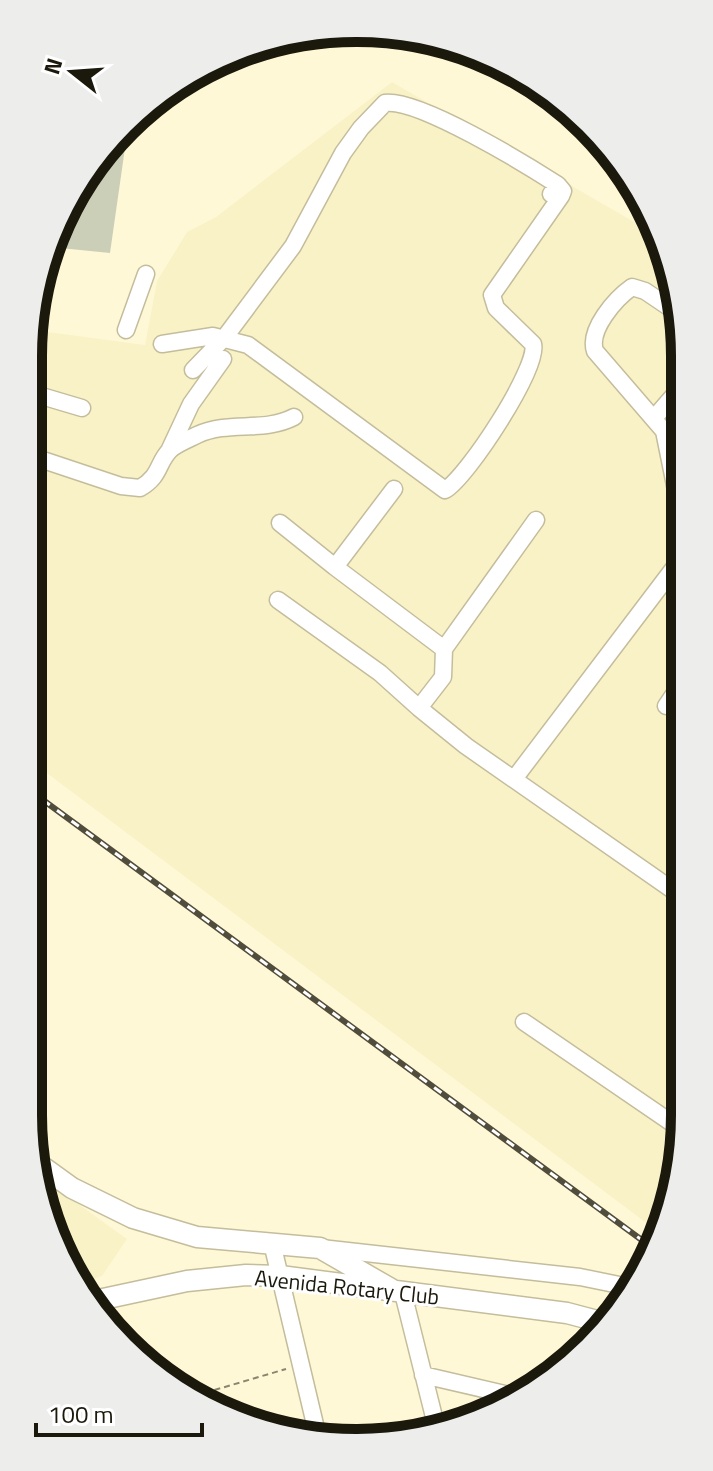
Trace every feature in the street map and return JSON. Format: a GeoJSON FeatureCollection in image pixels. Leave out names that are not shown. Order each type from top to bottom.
{"type":"FeatureCollection","features":[{"type":"Feature","properties":{"kind":"main road"},"geometry":{"type":"LineString","coordinates":[[47,1170],[72,1188],[133,1218],[197,1237],[320,1248],[399,1292]]}},
{"type":"Feature","properties":{"kind":"main road"},"geometry":{"type":"LineString","coordinates":[[308,1282],[317,1275],[324,1261],[320,1248]]}},
{"type":"Feature","properties":{"kind":"main road","name":"Avenida Rotary Club"},"geometry":{"type":"LineString","coordinates":[[102,1299],[222,1275],[280,1276],[567,1313],[594,1320]]}},
{"type":"Feature","properties":{"kind":"street"},"geometry":{"type":"LineString","coordinates":[[162,344],[203,337],[225,337],[259,352],[287,377],[445,490],[493,431],[534,358],[533,344],[496,308],[492,295],[561,196],[562,188],[442,121],[401,104],[385,103],[343,153],[293,246],[225,337],[193,370]]}},
{"type":"Feature","properties":{"kind":"street"},"geometry":{"type":"LineString","coordinates":[[546,202],[558,185]]}},
{"type":"Feature","properties":{"kind":"street"},"geometry":{"type":"LineString","coordinates":[[126,330],[146,274]]}},
{"type":"Feature","properties":{"kind":"street"},"geometry":{"type":"LineString","coordinates":[[667,306],[645,291],[632,287],[594,332],[595,351],[664,431],[671,462]]}},
{"type":"Feature","properties":{"kind":"street"},"geometry":{"type":"LineString","coordinates":[[42,460],[121,486],[140,488],[160,471],[191,404],[223,359]]}},
{"type":"Feature","properties":{"kind":"street"},"geometry":{"type":"LineString","coordinates":[[42,396],[82,408]]}},
{"type":"Feature","properties":{"kind":"street"},"geometry":{"type":"LineString","coordinates":[[655,417],[671,399]]}},
{"type":"Feature","properties":{"kind":"street"},"geometry":{"type":"LineString","coordinates":[[169,451],[212,429],[269,427],[294,417]]}},
{"type":"Feature","properties":{"kind":"street"},"geometry":{"type":"LineString","coordinates":[[335,567],[394,489]]}},
{"type":"Feature","properties":{"kind":"street"},"geometry":{"type":"LineString","coordinates":[[419,708],[443,677],[444,649],[536,520]]}},
{"type":"Feature","properties":{"kind":"street"},"geometry":{"type":"LineString","coordinates":[[280,523],[444,649]]}},
{"type":"Feature","properties":{"kind":"street"},"geometry":{"type":"LineString","coordinates":[[514,779],[671,572]]}},
{"type":"Feature","properties":{"kind":"street"},"geometry":{"type":"LineString","coordinates":[[278,600],[380,673],[419,708],[514,779],[671,889]]}},
{"type":"Feature","properties":{"kind":"street"},"geometry":{"type":"LineString","coordinates":[[666,706],[671,699]]}},
{"type":"Feature","properties":{"kind":"street"},"geometry":{"type":"LineString","coordinates":[[524,1022],[671,1122]]}},
{"type":"Feature","properties":{"kind":"street"},"geometry":{"type":"LineString","coordinates":[[272,1243],[315,1426]]}},
{"type":"Feature","properties":{"kind":"street"},"geometry":{"type":"LineString","coordinates":[[320,1248],[564,1275],[620,1285]]}},
{"type":"Feature","properties":{"kind":"street"},"geometry":{"type":"LineString","coordinates":[[399,1292],[434,1419]]}},
{"type":"Feature","properties":{"kind":"street"},"geometry":{"type":"LineString","coordinates":[[423,1375],[502,1393]]}},
{"type":"Feature","properties":{"kind":"path"},"geometry":{"type":"LineString","coordinates":[[209,1393],[301,1364]]}},
{"type":"Feature","properties":{"kind":"shaded area"},"geometry":{"type":"Polygon","coordinates":[[[392,82],[643,227],[665,295],[671,356],[671,1114],[665,1176],[650,1226],[42,770],[43,331],[145,345],[157,281],[187,232],[216,217],[392,82]]]}},
{"type":"Feature","properties":{"kind":"shaded area"},"geometry":{"type":"Polygon","coordinates":[[[50,1184],[127,1239],[102,1276],[90,1281],[84,1272],[66,1235],[50,1184]]]}},
{"type":"Feature","properties":{"kind":"green space"},"geometry":{"type":"Polygon","coordinates":[[[126,143],[110,253],[62,248],[84,199],[126,143]]]}},
{"type":"Feature","properties":{"kind":"railway"},"geometry":{"type":"LineString","coordinates":[[42,799],[644,1242]]}}]}
